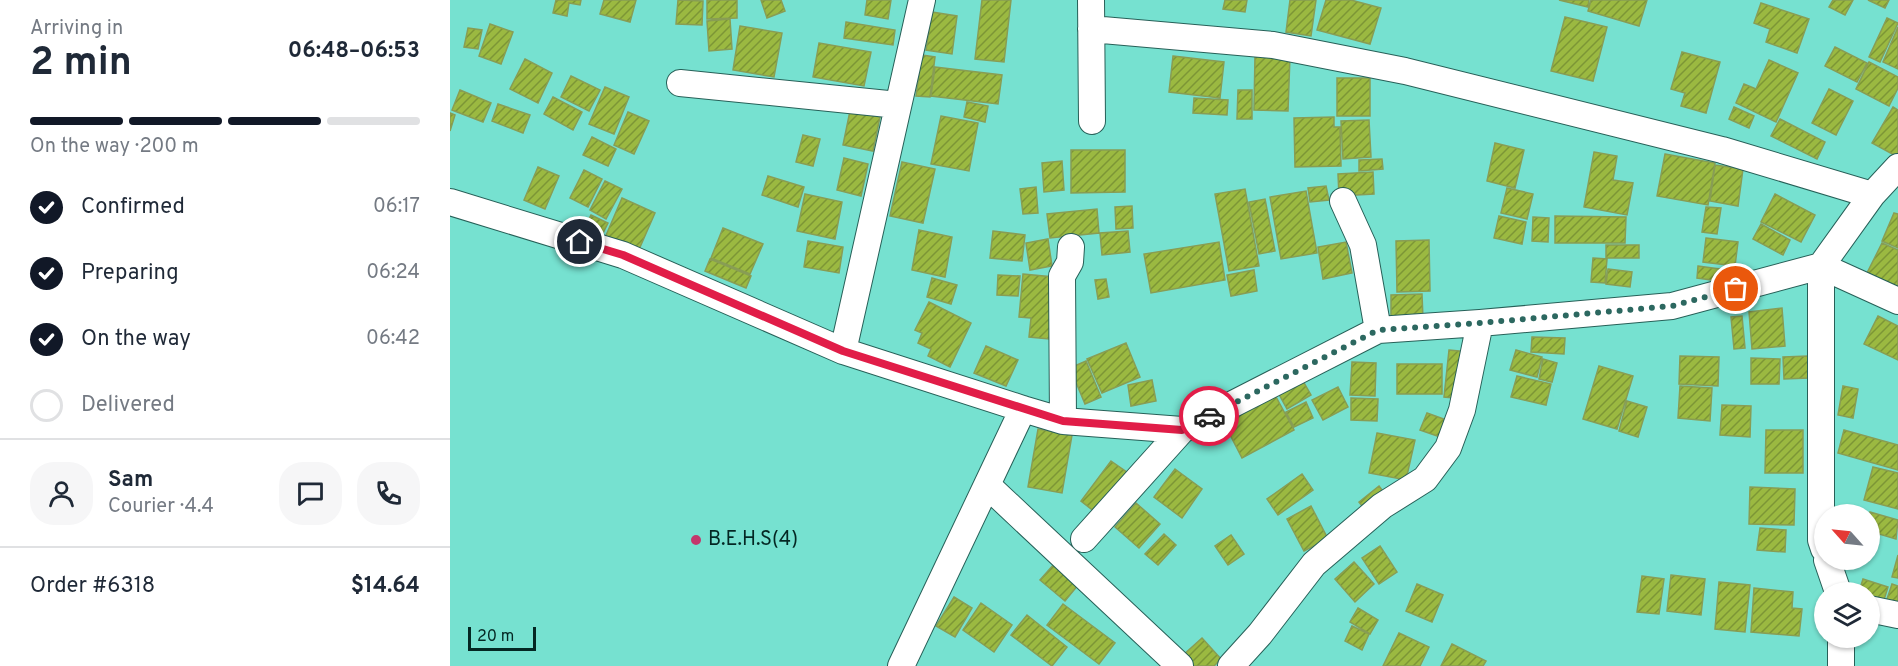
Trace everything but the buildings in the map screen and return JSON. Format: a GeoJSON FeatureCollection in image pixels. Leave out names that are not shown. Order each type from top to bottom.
{"type":"FeatureCollection","features":[{"type":"Feature","properties":{"kind":"street"},"geometry":{"type":"LineString","coordinates":[[843,351],[922,0]]}},
{"type":"Feature","properties":{"kind":"street"},"geometry":{"type":"LineString","coordinates":[[1091,0],[1092,121]]}},
{"type":"Feature","properties":{"kind":"street"},"geometry":{"type":"LineString","coordinates":[[1091,29],[1273,45],[1406,71],[1722,150],[1872,195]]}},
{"type":"Feature","properties":{"kind":"street"},"geometry":{"type":"LineString","coordinates":[[680,83],[898,105]]}},
{"type":"Feature","properties":{"kind":"street"},"geometry":{"type":"LineString","coordinates":[[1821,504],[1821,266],[1872,195],[1898,167]]}},
{"type":"Feature","properties":{"kind":"street"},"geometry":{"type":"LineString","coordinates":[[1343,201],[1363,245],[1378,330]]}},
{"type":"Feature","properties":{"kind":"street"},"geometry":{"type":"LineString","coordinates":[[450,202],[623,255],[843,351],[1023,409],[1063,421],[1182,430]]}},
{"type":"Feature","properties":{"kind":"street"},"geometry":{"type":"LineString","coordinates":[[1063,421],[1062,276],[1070,262],[1071,247]]}},
{"type":"Feature","properties":{"kind":"street"},"geometry":{"type":"LineString","coordinates":[[1084,539],[1182,430],[1378,330],[1672,306],[1821,266],[1898,301]]}},
{"type":"Feature","properties":{"kind":"street"},"geometry":{"type":"LineString","coordinates":[[1231,666],[1260,634],[1314,564],[1382,506],[1425,479],[1448,448],[1462,410],[1480,323]]}},
{"type":"Feature","properties":{"kind":"street"},"geometry":{"type":"LineString","coordinates":[[901,666],[1023,409]]}},
{"type":"Feature","properties":{"kind":"street"},"geometry":{"type":"LineString","coordinates":[[987,485],[1180,666]]}},
{"type":"Feature","properties":{"kind":"street"},"geometry":{"type":"LineString","coordinates":[[1880,611],[1898,615]]}},
{"type":"Feature","properties":{"kind":"street"},"geometry":{"type":"LineString","coordinates":[[1841,648],[1841,666]]}},
{"type":"Feature","properties":{"kind":"way so far"},"geometry":{"type":"LineString","coordinates":[[1209,416],[1378,330],[1672,306],[1736,289]]}},
{"type":"Feature","properties":{"kind":"place","name":"B.E.H.S(4)"},"geometry":{"type":"Point","coordinates":[696,540]}},
{"type":"Feature","properties":{"kind":"route"},"geometry":{"type":"LineString","coordinates":[[580,242],[623,255],[843,351],[1063,421],[1182,430],[1209,416]]}}]}
